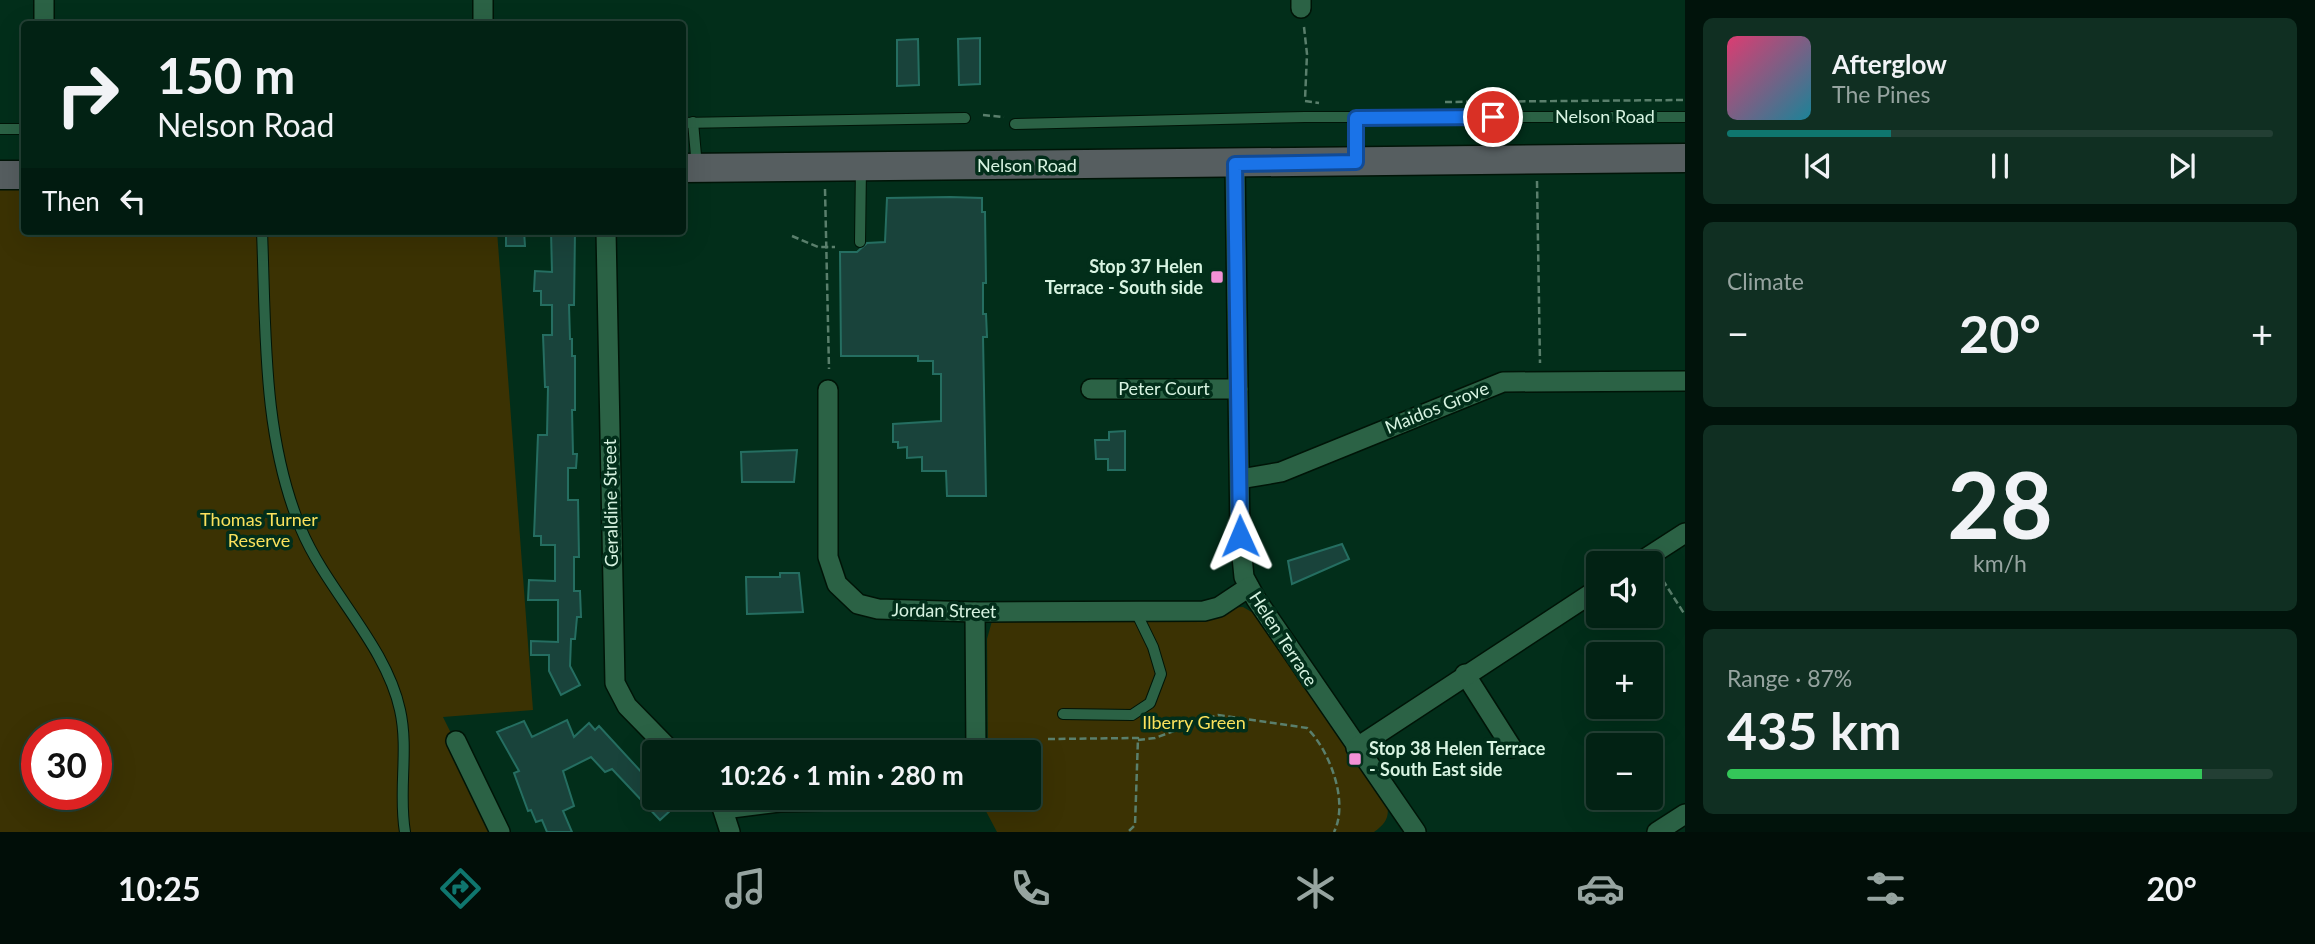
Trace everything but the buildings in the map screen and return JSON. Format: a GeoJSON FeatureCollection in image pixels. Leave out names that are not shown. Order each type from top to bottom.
{"type":"FeatureCollection","features":[{"type":"Feature","properties":{"kind":"main road","name":"Nelson Road"},"geometry":{"type":"LineString","coordinates":[[690,167],[1685,159]]}},
{"type":"Feature","properties":{"kind":"main road"},"geometry":{"type":"LineString","coordinates":[[0,175],[21,175]]}},
{"type":"Feature","properties":{"kind":"street"},"geometry":{"type":"LineString","coordinates":[[44,0],[44,21]]}},
{"type":"Feature","properties":{"kind":"street"},"geometry":{"type":"LineString","coordinates":[[483,0],[483,21]]}},
{"type":"Feature","properties":{"kind":"street","name":"Helen Terrace"},"geometry":{"type":"LineString","coordinates":[[1235,164],[1241,561],[1249,587],[1408,829]]}},
{"type":"Feature","properties":{"kind":"street","name":"Geraldine Street"},"geometry":{"type":"LineString","coordinates":[[606,235],[615,682],[627,706],[660,740]]}},
{"type":"Feature","properties":{"kind":"street","name":"Maidos Grove"},"geometry":{"type":"LineString","coordinates":[[1240,479],[1282,472],[1485,387],[1511,381],[1685,382]]}},
{"type":"Feature","properties":{"kind":"street","name":"Peter Court"},"geometry":{"type":"LineString","coordinates":[[1091,389],[1238,388]]}},
{"type":"Feature","properties":{"kind":"street","name":"Jordan Street"},"geometry":{"type":"LineString","coordinates":[[828,390],[827,549],[831,572],[841,591],[851,600],[870,608],[975,612],[1210,610],[1249,587]]}},
{"type":"Feature","properties":{"kind":"street"},"geometry":{"type":"LineString","coordinates":[[1657,551],[1685,533]]}},
{"type":"Feature","properties":{"kind":"street"},"geometry":{"type":"LineString","coordinates":[[1356,748],[1586,597]]}},
{"type":"Feature","properties":{"kind":"street"},"geometry":{"type":"LineString","coordinates":[[975,612],[976,740]]}},
{"type":"Feature","properties":{"kind":"street"},"geometry":{"type":"LineString","coordinates":[[1465,674],[1512,748]]}},
{"type":"Feature","properties":{"kind":"street"},"geometry":{"type":"LineString","coordinates":[[456,741],[500,832]]}},
{"type":"Feature","properties":{"kind":"street"},"geometry":{"type":"LineString","coordinates":[[723,810],[730,832]]}},
{"type":"Feature","properties":{"kind":"street"},"geometry":{"type":"LineString","coordinates":[[1657,832],[1685,814]]}},
{"type":"Feature","properties":{"kind":"lane","name":"Nelson Road"},"geometry":{"type":"LineString","coordinates":[[1015,124],[1356,118],[1685,117]]}},
{"type":"Feature","properties":{"kind":"lane","name":"Nelson Road"},"geometry":{"type":"LineString","coordinates":[[690,167],[688,123],[965,118]]}},
{"type":"Feature","properties":{"kind":"lane"},"geometry":{"type":"LineString","coordinates":[[1356,118],[1356,162]]}},
{"type":"Feature","properties":{"kind":"lane"},"geometry":{"type":"LineString","coordinates":[[0,129],[21,128]]}},
{"type":"Feature","properties":{"kind":"lane"},"geometry":{"type":"LineString","coordinates":[[860,242],[861,166]]}},
{"type":"Feature","properties":{"kind":"lane"},"geometry":{"type":"LineString","coordinates":[[262,235],[274,438],[300,528],[318,565],[342,598],[391,679],[401,712],[405,832]]}},
{"type":"Feature","properties":{"kind":"lane"},"geometry":{"type":"LineString","coordinates":[[1063,714],[1132,715],[1150,703],[1158,689],[1161,674],[1153,647],[1136,611]]}},
{"type":"Feature","properties":{"kind":"path"},"geometry":{"type":"LineString","coordinates":[[1302,9],[1307,54],[1306,110]]}},
{"type":"Feature","properties":{"kind":"path"},"geometry":{"type":"LineString","coordinates":[[1444,102],[1685,100]]}},
{"type":"Feature","properties":{"kind":"path"},"geometry":{"type":"LineString","coordinates":[[1305,101],[1319,103]]}},
{"type":"Feature","properties":{"kind":"path"},"geometry":{"type":"LineString","coordinates":[[983,115],[1005,117]]}},
{"type":"Feature","properties":{"kind":"path"},"geometry":{"type":"LineString","coordinates":[[1537,160],[1540,380]]}},
{"type":"Feature","properties":{"kind":"path"},"geometry":{"type":"LineString","coordinates":[[825,182],[830,369]]}},
{"type":"Feature","properties":{"kind":"path"},"geometry":{"type":"LineString","coordinates":[[792,236],[827,248],[835,247]]}},
{"type":"Feature","properties":{"kind":"path"},"geometry":{"type":"LineString","coordinates":[[1663,586],[1685,615]]}},
{"type":"Feature","properties":{"kind":"path"},"geometry":{"type":"LineString","coordinates":[[1048,739],[1155,738],[1218,715],[1301,726],[1312,733],[1339,789],[1342,809],[1335,832]]}},
{"type":"Feature","properties":{"kind":"path"},"geometry":{"type":"LineString","coordinates":[[1128,832],[1135,825],[1138,740]]}},
{"type":"Feature","properties":{"kind":"path"},"geometry":{"type":"LineString","coordinates":[[1320,747],[1328,742]]}},
{"type":"Feature","properties":{"kind":"green space","name":"Thomas Turner Reserve"},"geometry":{"type":"Polygon","coordinates":[[[0,183],[21,184],[21,235],[497,235],[533,710],[443,717],[500,832],[0,832],[0,183]]]}},
{"type":"Feature","properties":{"kind":"green space","name":"Ilberry Green"},"geometry":{"type":"Polygon","coordinates":[[[1243,607],[1255,614],[1387,803],[1386,820],[1374,832],[997,832],[985,810],[1041,810],[1041,740],[988,740],[987,639],[992,621],[1243,607]]]}},
{"type":"Feature","properties":{"kind":"place","name":"Stop 37 Helen Terrace - South side"},"geometry":{"type":"Point","coordinates":[1217,277]}},
{"type":"Feature","properties":{"kind":"place","name":"Stop 38 Helen Terrace - South East side"},"geometry":{"type":"Point","coordinates":[1355,759]}},
{"type":"Feature","properties":{"kind":"route"},"geometry":{"type":"LineString","coordinates":[[1240,536],[1235,164],[1356,162],[1356,118],[1493,117]]}}]}
